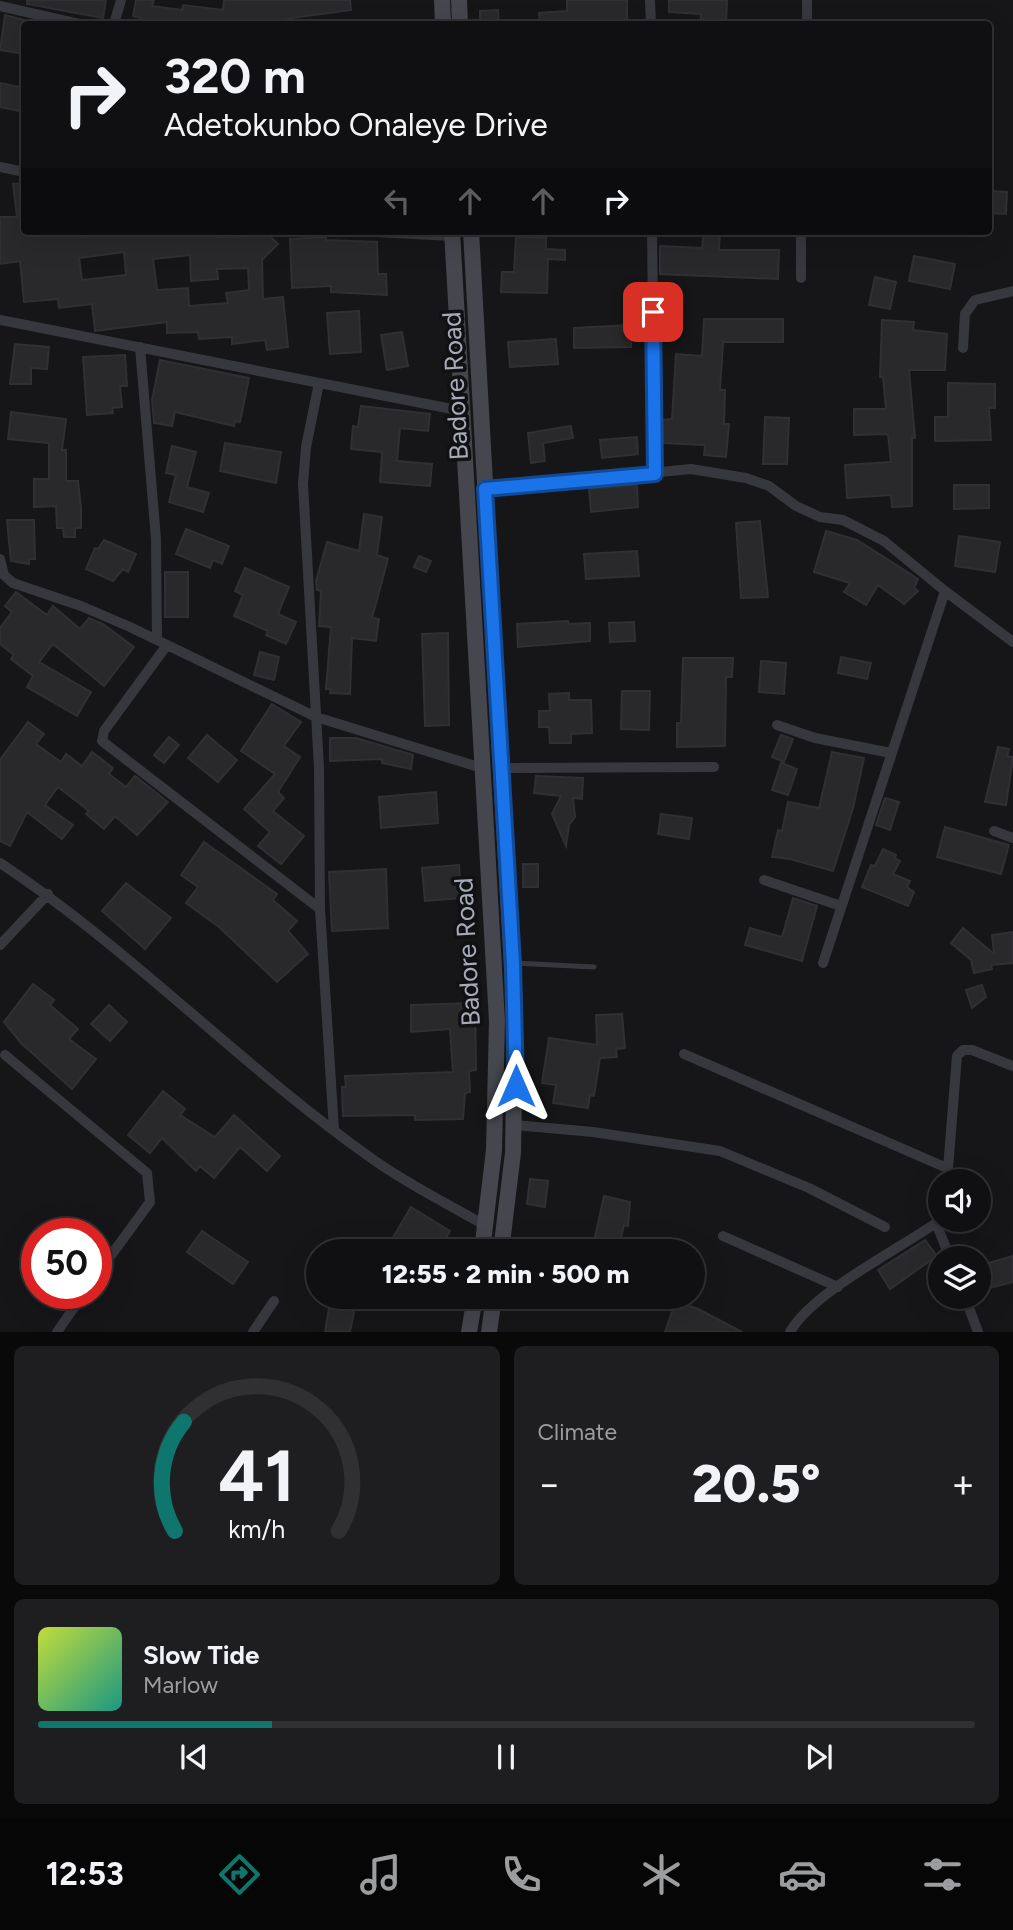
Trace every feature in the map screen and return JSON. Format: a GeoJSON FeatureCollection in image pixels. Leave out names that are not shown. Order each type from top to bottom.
{"type":"FeatureCollection","features":[{"type":"Feature","properties":{"kind":"main road"},"geometry":{"type":"LineString","coordinates":[[442,0],[443,21]]}},
{"type":"Feature","properties":{"kind":"main road"},"geometry":{"type":"LineString","coordinates":[[459,0],[460,21]]}},
{"type":"Feature","properties":{"kind":"main road","name":"Badore Road"},"geometry":{"type":"LineString","coordinates":[[452,235],[497,1065],[494,1150],[484,1239]]}},
{"type":"Feature","properties":{"kind":"main road","name":"Badore Road"},"geometry":{"type":"LineString","coordinates":[[471,235],[513,963],[515,1125],[501,1239]]}},
{"type":"Feature","properties":{"kind":"main road"},"geometry":{"type":"LineString","coordinates":[[487,869],[507,869]]}},
{"type":"Feature","properties":{"kind":"main road"},"geometry":{"type":"LineString","coordinates":[[469,1332],[473,1309]]}},
{"type":"Feature","properties":{"kind":"main road"},"geometry":{"type":"LineString","coordinates":[[489,1332],[492,1309]]}},
{"type":"Feature","properties":{"kind":"street"},"geometry":{"type":"LineString","coordinates":[[115,21],[121,0]]}},
{"type":"Feature","properties":{"kind":"street"},"geometry":{"type":"LineString","coordinates":[[650,0],[650,21]]}},
{"type":"Feature","properties":{"kind":"street"},"geometry":{"type":"LineString","coordinates":[[807,0],[807,21]]}},
{"type":"Feature","properties":{"kind":"street"},"geometry":{"type":"LineString","coordinates":[[0,6],[66,21]]}},
{"type":"Feature","properties":{"kind":"street"},"geometry":{"type":"LineString","coordinates":[[0,167],[21,171]]}},
{"type":"Feature","properties":{"kind":"street"},"geometry":{"type":"LineString","coordinates":[[652,235],[655,474]]}},
{"type":"Feature","properties":{"kind":"street"},"geometry":{"type":"LineString","coordinates":[[801,235],[801,278]]}},
{"type":"Feature","properties":{"kind":"street"},"geometry":{"type":"LineString","coordinates":[[962,348],[965,314],[975,300],[1013,291]]}},
{"type":"Feature","properties":{"kind":"street"},"geometry":{"type":"LineString","coordinates":[[0,323],[462,411]]}},
{"type":"Feature","properties":{"kind":"street"},"geometry":{"type":"LineString","coordinates":[[140,348],[162,643],[104,731],[102,741],[320,909]]}},
{"type":"Feature","properties":{"kind":"street"},"geometry":{"type":"LineString","coordinates":[[319,383],[306,447],[303,484],[316,717],[320,909],[334,1130]]}},
{"type":"Feature","properties":{"kind":"street"},"geometry":{"type":"LineString","coordinates":[[485,489],[691,469],[746,478],[769,486],[796,506],[820,517],[843,520],[884,541],[945,592],[1013,642]]}},
{"type":"Feature","properties":{"kind":"street"},"geometry":{"type":"LineString","coordinates":[[0,559],[4,575],[13,583],[81,606],[316,717],[482,768]]}},
{"type":"Feature","properties":{"kind":"street"},"geometry":{"type":"LineString","coordinates":[[823,963],[945,592]]}},
{"type":"Feature","properties":{"kind":"street"},"geometry":{"type":"LineString","coordinates":[[777,725],[815,738],[891,753]]}},
{"type":"Feature","properties":{"kind":"street"},"geometry":{"type":"LineString","coordinates":[[501,768],[713,767]]}},
{"type":"Feature","properties":{"kind":"street"},"geometry":{"type":"LineString","coordinates":[[994,831],[1013,838]]}},
{"type":"Feature","properties":{"kind":"street"},"geometry":{"type":"LineString","coordinates":[[0,863],[48,894],[373,1160],[486,1226]]}},
{"type":"Feature","properties":{"kind":"street"},"geometry":{"type":"LineString","coordinates":[[764,880],[841,906]]}},
{"type":"Feature","properties":{"kind":"street"},"geometry":{"type":"LineString","coordinates":[[0,945],[48,894]]}},
{"type":"Feature","properties":{"kind":"street"},"geometry":{"type":"LineString","coordinates":[[684,1054],[947,1168],[957,1056],[963,1050],[972,1050],[1013,1066]]}},
{"type":"Feature","properties":{"kind":"street"},"geometry":{"type":"LineString","coordinates":[[5,1055],[147,1173],[150,1202],[112,1254]]}},
{"type":"Feature","properties":{"kind":"street"},"geometry":{"type":"LineString","coordinates":[[515,1125],[593,1132],[720,1151],[809,1188],[884,1227]]}},
{"type":"Feature","properties":{"kind":"street"},"geometry":{"type":"LineString","coordinates":[[790,1332],[797,1319],[838,1287],[928,1225]]}},
{"type":"Feature","properties":{"kind":"street"},"geometry":{"type":"LineString","coordinates":[[723,1236],[838,1287]]}},
{"type":"Feature","properties":{"kind":"street"},"geometry":{"type":"LineString","coordinates":[[253,1332],[274,1301]]}},
{"type":"Feature","properties":{"kind":"street"},"geometry":{"type":"LineString","coordinates":[[57,1332],[73,1309]]}},
{"type":"Feature","properties":{"kind":"street"},"geometry":{"type":"LineString","coordinates":[[969,1309],[978,1332]]}},
{"type":"Feature","properties":{"kind":"street"},"geometry":{"type":"LineString","coordinates":[[797,1319],[804,1332]]}},
{"type":"Feature","properties":{"kind":"lane"},"geometry":{"type":"LineString","coordinates":[[513,963],[594,967]]}},
{"type":"Feature","properties":{"kind":"building"},"geometry":{"type":"Polygon","coordinates":[[[27,0],[106,0],[103,18],[27,4],[27,0]]]}},
{"type":"Feature","properties":{"kind":"building"},"geometry":{"type":"Polygon","coordinates":[[[136,0],[154,0],[152,6],[182,10],[183,5],[223,10],[224,0],[350,0],[351,10],[270,21],[150,21],[133,16],[136,0]]]}},
{"type":"Feature","properties":{"kind":"building"},"geometry":{"type":"Polygon","coordinates":[[[567,0],[627,0],[627,21],[540,21],[539,13],[567,11],[567,0]]]}},
{"type":"Feature","properties":{"kind":"building"},"geometry":{"type":"Polygon","coordinates":[[[669,0],[727,0],[726,21],[701,21],[701,14],[669,12],[669,0]]]}},
{"type":"Feature","properties":{"kind":"building"},"geometry":{"type":"Polygon","coordinates":[[[498,10],[499,21],[480,21],[480,11],[498,10]]]}},
{"type":"Feature","properties":{"kind":"building"},"geometry":{"type":"Polygon","coordinates":[[[5,15],[24,20],[21,21],[21,54],[0,50],[5,15]]]}},
{"type":"Feature","properties":{"kind":"building"},"geometry":{"type":"Polygon","coordinates":[[[0,83],[21,87],[21,111],[0,107],[0,83]]]}},
{"type":"Feature","properties":{"kind":"building"},"geometry":{"type":"Polygon","coordinates":[[[21,183],[21,235],[269,235],[278,244],[262,260],[263,299],[283,297],[288,347],[267,350],[265,340],[232,344],[232,337],[199,339],[198,332],[167,333],[167,322],[95,331],[92,304],[59,308],[58,299],[24,302],[20,261],[0,264],[0,217],[17,217],[13,184],[21,183]],[[124,252],[79,258],[82,280],[126,275],[124,252]],[[190,255],[153,259],[157,290],[188,288],[189,306],[228,303],[226,293],[249,290],[248,268],[217,269],[218,279],[191,281],[190,255]]]}},
{"type":"Feature","properties":{"kind":"building"},"geometry":{"type":"Polygon","coordinates":[[[992,191],[1007,192],[1006,214],[992,213],[992,191]]]}},
{"type":"Feature","properties":{"kind":"building"},"geometry":{"type":"Polygon","coordinates":[[[704,235],[720,235],[719,250],[779,250],[778,279],[660,274],[660,246],[702,248],[704,235]]]}},
{"type":"Feature","properties":{"kind":"building"},"geometry":{"type":"Polygon","coordinates":[[[326,237],[326,240],[377,242],[378,274],[386,274],[387,295],[331,292],[331,286],[292,288],[290,239],[326,237]]]}},
{"type":"Feature","properties":{"kind":"building"},"geometry":{"type":"Polygon","coordinates":[[[516,237],[546,238],[546,249],[565,250],[565,260],[548,259],[547,293],[501,292],[502,272],[514,272],[516,237]]]}},
{"type":"Feature","properties":{"kind":"building"},"geometry":{"type":"Polygon","coordinates":[[[914,256],[955,264],[950,289],[909,281],[914,256]]]}},
{"type":"Feature","properties":{"kind":"building"},"geometry":{"type":"Polygon","coordinates":[[[875,277],[896,282],[890,309],[869,305],[875,277]]]}},
{"type":"Feature","properties":{"kind":"building"},"geometry":{"type":"Polygon","coordinates":[[[359,311],[361,352],[330,354],[327,313],[359,311]]]}},
{"type":"Feature","properties":{"kind":"building"},"geometry":{"type":"Polygon","coordinates":[[[704,319],[783,319],[783,342],[723,342],[720,390],[725,390],[724,424],[729,424],[726,457],[704,455],[705,445],[663,443],[663,420],[672,419],[676,354],[702,356],[704,319]]]}},
{"type":"Feature","properties":{"kind":"building"},"geometry":{"type":"Polygon","coordinates":[[[882,320],[914,322],[913,330],[947,334],[945,370],[909,370],[915,438],[912,438],[912,506],[892,507],[891,495],[847,498],[845,465],[891,462],[888,434],[854,435],[854,409],[886,409],[883,377],[880,377],[882,320]]]}},
{"type":"Feature","properties":{"kind":"building"},"geometry":{"type":"Polygon","coordinates":[[[631,325],[631,347],[574,348],[574,328],[631,325]]]}},
{"type":"Feature","properties":{"kind":"building"},"geometry":{"type":"Polygon","coordinates":[[[402,332],[408,366],[387,370],[381,335],[402,332]]]}},
{"type":"Feature","properties":{"kind":"building"},"geometry":{"type":"Polygon","coordinates":[[[556,339],[558,364],[510,367],[508,342],[556,339]]]}},
{"type":"Feature","properties":{"kind":"building"},"geometry":{"type":"Polygon","coordinates":[[[15,344],[49,347],[47,369],[31,368],[31,384],[10,384],[15,344]]]}},
{"type":"Feature","properties":{"kind":"building"},"geometry":{"type":"Polygon","coordinates":[[[125,355],[127,386],[120,386],[122,407],[112,408],[113,413],[87,415],[83,357],[125,355]]]}},
{"type":"Feature","properties":{"kind":"building"},"geometry":{"type":"Polygon","coordinates":[[[160,360],[249,378],[240,422],[235,421],[234,426],[175,412],[172,426],[154,423],[152,400],[160,360]]]}},
{"type":"Feature","properties":{"kind":"building"},"geometry":{"type":"Polygon","coordinates":[[[948,383],[995,384],[995,408],[989,408],[991,440],[935,441],[935,417],[948,417],[948,383]]]}},
{"type":"Feature","properties":{"kind":"building"},"geometry":{"type":"Polygon","coordinates":[[[361,406],[430,414],[428,431],[400,428],[397,461],[432,464],[430,486],[380,482],[382,452],[351,449],[353,426],[358,427],[361,406]]]}},
{"type":"Feature","properties":{"kind":"building"},"geometry":{"type":"Polygon","coordinates":[[[11,412],[66,419],[62,450],[66,450],[66,481],[78,481],[81,508],[81,528],[75,528],[75,537],[64,537],[63,528],[57,528],[56,506],[34,507],[34,479],[49,479],[49,443],[8,439],[11,412]]]}},
{"type":"Feature","properties":{"kind":"building"},"geometry":{"type":"Polygon","coordinates":[[[765,417],[789,418],[787,464],[763,464],[765,417]]]}},
{"type":"Feature","properties":{"kind":"building"},"geometry":{"type":"Polygon","coordinates":[[[571,426],[573,438],[543,443],[545,461],[531,463],[528,433],[571,426]]]}},
{"type":"Feature","properties":{"kind":"building"},"geometry":{"type":"Polygon","coordinates":[[[637,437],[638,454],[602,458],[600,440],[637,437]]]}},
{"type":"Feature","properties":{"kind":"building"},"geometry":{"type":"Polygon","coordinates":[[[225,443],[281,452],[276,483],[220,471],[225,443]]]}},
{"type":"Feature","properties":{"kind":"building"},"geometry":{"type":"Polygon","coordinates":[[[172,446],[196,452],[187,487],[209,493],[203,512],[169,502],[176,475],[166,473],[172,446]]]}},
{"type":"Feature","properties":{"kind":"building"},"geometry":{"type":"Polygon","coordinates":[[[637,485],[638,507],[591,512],[589,489],[637,485]]]}},
{"type":"Feature","properties":{"kind":"building"},"geometry":{"type":"Polygon","coordinates":[[[954,485],[989,485],[989,508],[954,509],[954,485]]]}},
{"type":"Feature","properties":{"kind":"building"},"geometry":{"type":"Polygon","coordinates":[[[364,514],[382,517],[377,555],[388,559],[372,618],[379,619],[376,641],[352,638],[350,694],[330,693],[331,689],[326,689],[331,627],[319,626],[321,591],[317,590],[316,581],[327,542],[359,551],[364,514]]]}},
{"type":"Feature","properties":{"kind":"building"},"geometry":{"type":"Polygon","coordinates":[[[7,520],[34,520],[35,559],[29,559],[29,564],[11,561],[7,520]]]}},
{"type":"Feature","properties":{"kind":"building"},"geometry":{"type":"Polygon","coordinates":[[[760,521],[768,597],[741,598],[736,523],[760,521]]]}},
{"type":"Feature","properties":{"kind":"building"},"geometry":{"type":"Polygon","coordinates":[[[186,529],[229,546],[222,564],[213,560],[210,568],[176,554],[186,529]]]}},
{"type":"Feature","properties":{"kind":"building"},"geometry":{"type":"Polygon","coordinates":[[[826,531],[857,540],[918,579],[914,588],[918,591],[904,604],[878,585],[866,605],[844,592],[850,583],[814,572],[826,531]]]}},
{"type":"Feature","properties":{"kind":"building"},"geometry":{"type":"Polygon","coordinates":[[[959,536],[1000,542],[995,572],[955,566],[959,536]]]}},
{"type":"Feature","properties":{"kind":"building"},"geometry":{"type":"Polygon","coordinates":[[[104,540],[136,554],[128,572],[123,569],[113,581],[86,569],[95,548],[98,549],[104,540]]]}},
{"type":"Feature","properties":{"kind":"building"},"geometry":{"type":"Polygon","coordinates":[[[637,551],[639,576],[586,579],[584,554],[637,551]]]}},
{"type":"Feature","properties":{"kind":"building"},"geometry":{"type":"Polygon","coordinates":[[[419,556],[431,561],[426,572],[414,567],[419,556]]]}},
{"type":"Feature","properties":{"kind":"building"},"geometry":{"type":"Polygon","coordinates":[[[245,568],[289,587],[278,614],[296,622],[286,644],[266,635],[268,631],[234,616],[243,595],[235,591],[245,568]]]}},
{"type":"Feature","properties":{"kind":"building"},"geometry":{"type":"Polygon","coordinates":[[[165,572],[188,572],[188,617],[165,617],[165,572]]]}},
{"type":"Feature","properties":{"kind":"building"},"geometry":{"type":"Polygon","coordinates":[[[16,592],[47,615],[53,606],[80,629],[89,618],[103,624],[134,647],[104,686],[53,644],[39,662],[91,692],[77,716],[27,687],[33,676],[11,659],[14,655],[0,644],[0,628],[12,612],[5,606],[16,592]]]}},
{"type":"Feature","properties":{"kind":"building"},"geometry":{"type":"Polygon","coordinates":[[[568,621],[569,624],[590,623],[590,641],[518,647],[517,624],[568,621]]]}},
{"type":"Feature","properties":{"kind":"building"},"geometry":{"type":"Polygon","coordinates":[[[634,622],[635,641],[610,642],[609,623],[634,622]]]}},
{"type":"Feature","properties":{"kind":"building"},"geometry":{"type":"Polygon","coordinates":[[[448,633],[449,725],[425,726],[422,634],[448,633]]]}},
{"type":"Feature","properties":{"kind":"building"},"geometry":{"type":"Polygon","coordinates":[[[260,652],[279,657],[274,680],[254,675],[260,652]]]}},
{"type":"Feature","properties":{"kind":"building"},"geometry":{"type":"Polygon","coordinates":[[[841,657],[871,663],[867,679],[838,673],[841,657]]]}},
{"type":"Feature","properties":{"kind":"building"},"geometry":{"type":"Polygon","coordinates":[[[683,658],[733,658],[732,677],[726,677],[725,746],[677,747],[677,723],[681,723],[683,658]]]}},
{"type":"Feature","properties":{"kind":"building"},"geometry":{"type":"Polygon","coordinates":[[[761,661],[786,663],[784,694],[759,692],[761,661]]]}},
{"type":"Feature","properties":{"kind":"building"},"geometry":{"type":"Polygon","coordinates":[[[622,691],[650,691],[649,730],[621,729],[622,691]]]}},
{"type":"Feature","properties":{"kind":"building"},"geometry":{"type":"Polygon","coordinates":[[[569,693],[569,700],[591,700],[592,733],[571,734],[571,743],[550,743],[549,727],[539,727],[539,711],[550,711],[549,694],[569,693]]]}},
{"type":"Feature","properties":{"kind":"building"},"geometry":{"type":"Polygon","coordinates":[[[272,704],[301,722],[284,746],[300,757],[278,792],[284,798],[273,811],[304,836],[281,864],[258,846],[270,832],[244,809],[275,774],[241,751],[272,704]]]}},
{"type":"Feature","properties":{"kind":"building"},"geometry":{"type":"Polygon","coordinates":[[[28,722],[44,734],[36,744],[61,762],[66,754],[82,766],[92,752],[113,768],[109,774],[126,787],[135,776],[168,802],[137,835],[115,816],[104,829],[86,814],[89,811],[58,787],[45,805],[73,825],[62,839],[27,812],[10,846],[0,841],[0,760],[28,722]]]}},
{"type":"Feature","properties":{"kind":"building"},"geometry":{"type":"Polygon","coordinates":[[[207,735],[237,760],[218,782],[188,758],[207,735]]]}},
{"type":"Feature","properties":{"kind":"building"},"geometry":{"type":"Polygon","coordinates":[[[781,735],[793,739],[784,762],[772,757],[781,735]]]}},
{"type":"Feature","properties":{"kind":"building"},"geometry":{"type":"Polygon","coordinates":[[[169,737],[179,745],[164,763],[154,755],[169,737]]]}},
{"type":"Feature","properties":{"kind":"building"},"geometry":{"type":"Polygon","coordinates":[[[330,738],[356,738],[413,755],[411,769],[382,763],[382,759],[330,761],[330,738]]]}},
{"type":"Feature","properties":{"kind":"building"},"geometry":{"type":"Polygon","coordinates":[[[998,747],[1009,749],[1007,756],[1013,757],[1006,805],[985,802],[998,747]]]}},
{"type":"Feature","properties":{"kind":"building"},"geometry":{"type":"Polygon","coordinates":[[[832,752],[864,758],[853,808],[833,871],[772,857],[778,830],[782,831],[788,802],[819,808],[832,752]]]}},
{"type":"Feature","properties":{"kind":"building"},"geometry":{"type":"Polygon","coordinates":[[[781,763],[797,769],[788,795],[772,790],[781,763]]]}},
{"type":"Feature","properties":{"kind":"building"},"geometry":{"type":"Polygon","coordinates":[[[536,776],[583,778],[582,799],[573,798],[575,817],[569,825],[566,846],[552,814],[561,796],[534,793],[536,776]]]}},
{"type":"Feature","properties":{"kind":"building"},"geometry":{"type":"Polygon","coordinates":[[[436,792],[438,823],[381,828],[379,797],[436,792]]]}},
{"type":"Feature","properties":{"kind":"building"},"geometry":{"type":"Polygon","coordinates":[[[885,798],[899,802],[890,830],[876,825],[885,798]]]}},
{"type":"Feature","properties":{"kind":"building"},"geometry":{"type":"Polygon","coordinates":[[[661,814],[692,818],[689,839],[658,834],[661,814]]]}},
{"type":"Feature","properties":{"kind":"building"},"geometry":{"type":"Polygon","coordinates":[[[945,827],[1009,845],[1001,874],[937,857],[945,827]]]}},
{"type":"Feature","properties":{"kind":"building"},"geometry":{"type":"Polygon","coordinates":[[[204,842],[277,894],[273,900],[297,921],[288,931],[308,954],[277,982],[219,927],[186,903],[198,887],[181,875],[204,842]]]}},
{"type":"Feature","properties":{"kind":"building"},"geometry":{"type":"Polygon","coordinates":[[[883,849],[896,855],[895,858],[900,861],[893,874],[910,881],[907,887],[914,892],[908,906],[862,887],[871,865],[875,866],[883,849]]]}},
{"type":"Feature","properties":{"kind":"building"},"geometry":{"type":"Polygon","coordinates":[[[523,864],[538,864],[538,887],[523,887],[523,864]]]}},
{"type":"Feature","properties":{"kind":"building"},"geometry":{"type":"Polygon","coordinates":[[[459,865],[461,898],[425,901],[422,868],[459,865]]]}},
{"type":"Feature","properties":{"kind":"building"},"geometry":{"type":"Polygon","coordinates":[[[386,869],[388,928],[332,931],[329,872],[386,869]]]}},
{"type":"Feature","properties":{"kind":"building"},"geometry":{"type":"Polygon","coordinates":[[[126,883],[171,918],[145,949],[102,911],[126,883]]]}},
{"type":"Feature","properties":{"kind":"building"},"geometry":{"type":"Polygon","coordinates":[[[793,898],[817,906],[802,961],[745,945],[750,928],[782,937],[793,898]]]}},
{"type":"Feature","properties":{"kind":"building"},"geometry":{"type":"Polygon","coordinates":[[[963,928],[994,954],[992,935],[1013,932],[1013,963],[991,965],[992,969],[974,973],[971,960],[951,943],[963,928]]]}},
{"type":"Feature","properties":{"kind":"building"},"geometry":{"type":"Polygon","coordinates":[[[33,984],[54,1000],[50,1005],[78,1029],[69,1039],[96,1059],[72,1089],[21,1043],[4,1022],[33,984]]]}},
{"type":"Feature","properties":{"kind":"building"},"geometry":{"type":"Polygon","coordinates":[[[982,985],[986,997],[972,1008],[966,990],[982,985]]]}},
{"type":"Feature","properties":{"kind":"building"},"geometry":{"type":"Polygon","coordinates":[[[475,1003],[476,1070],[469,1071],[470,1092],[465,1093],[463,1119],[415,1120],[415,1115],[343,1116],[342,1087],[346,1087],[345,1076],[453,1072],[450,1029],[411,1032],[411,1005],[475,1003]]]}},
{"type":"Feature","properties":{"kind":"building"},"geometry":{"type":"Polygon","coordinates":[[[109,1005],[127,1022],[110,1041],[91,1024],[109,1005]]]}},
{"type":"Feature","properties":{"kind":"building"},"geometry":{"type":"Polygon","coordinates":[[[622,1014],[625,1048],[616,1049],[617,1057],[600,1058],[594,1096],[590,1095],[588,1108],[553,1103],[556,1085],[542,1083],[549,1038],[597,1045],[596,1015],[622,1014]]]}},
{"type":"Feature","properties":{"kind":"building"},"geometry":{"type":"Polygon","coordinates":[[[163,1091],[185,1109],[180,1115],[215,1137],[234,1115],[280,1156],[267,1171],[240,1147],[214,1178],[200,1166],[196,1171],[162,1138],[150,1153],[128,1135],[163,1091]]]}},
{"type":"Feature","properties":{"kind":"building"},"geometry":{"type":"Polygon","coordinates":[[[530,1179],[548,1181],[545,1207],[527,1204],[530,1179]]]}},
{"type":"Feature","properties":{"kind":"building"},"geometry":{"type":"Polygon","coordinates":[[[604,1196],[630,1202],[628,1226],[624,1225],[621,1239],[595,1237],[604,1196]]]}},
{"type":"Feature","properties":{"kind":"building"},"geometry":{"type":"Polygon","coordinates":[[[411,1207],[450,1231],[445,1239],[392,1239],[411,1207]]]}},
{"type":"Feature","properties":{"kind":"building"},"geometry":{"type":"Polygon","coordinates":[[[202,1231],[248,1262],[233,1284],[187,1252],[202,1231]]]}},
{"type":"Feature","properties":{"kind":"building"},"geometry":{"type":"Polygon","coordinates":[[[925,1240],[930,1246],[928,1262],[890,1289],[878,1270],[925,1240]]]}},
{"type":"Feature","properties":{"kind":"building"},"geometry":{"type":"Polygon","coordinates":[[[1013,1256],[1013,1282],[991,1288],[991,1262],[1013,1256]]]}},
{"type":"Feature","properties":{"kind":"building"},"geometry":{"type":"Polygon","coordinates":[[[329,1309],[355,1309],[350,1332],[325,1332],[329,1309]]]}},
{"type":"Feature","properties":{"kind":"building"},"geometry":{"type":"Polygon","coordinates":[[[673,1309],[698,1309],[742,1332],[665,1332],[673,1309]]]}},
{"type":"Feature","properties":{"kind":"route"},"geometry":{"type":"LineString","coordinates":[[516,1086],[513,963],[485,489],[655,474],[653,312]]}}]}
